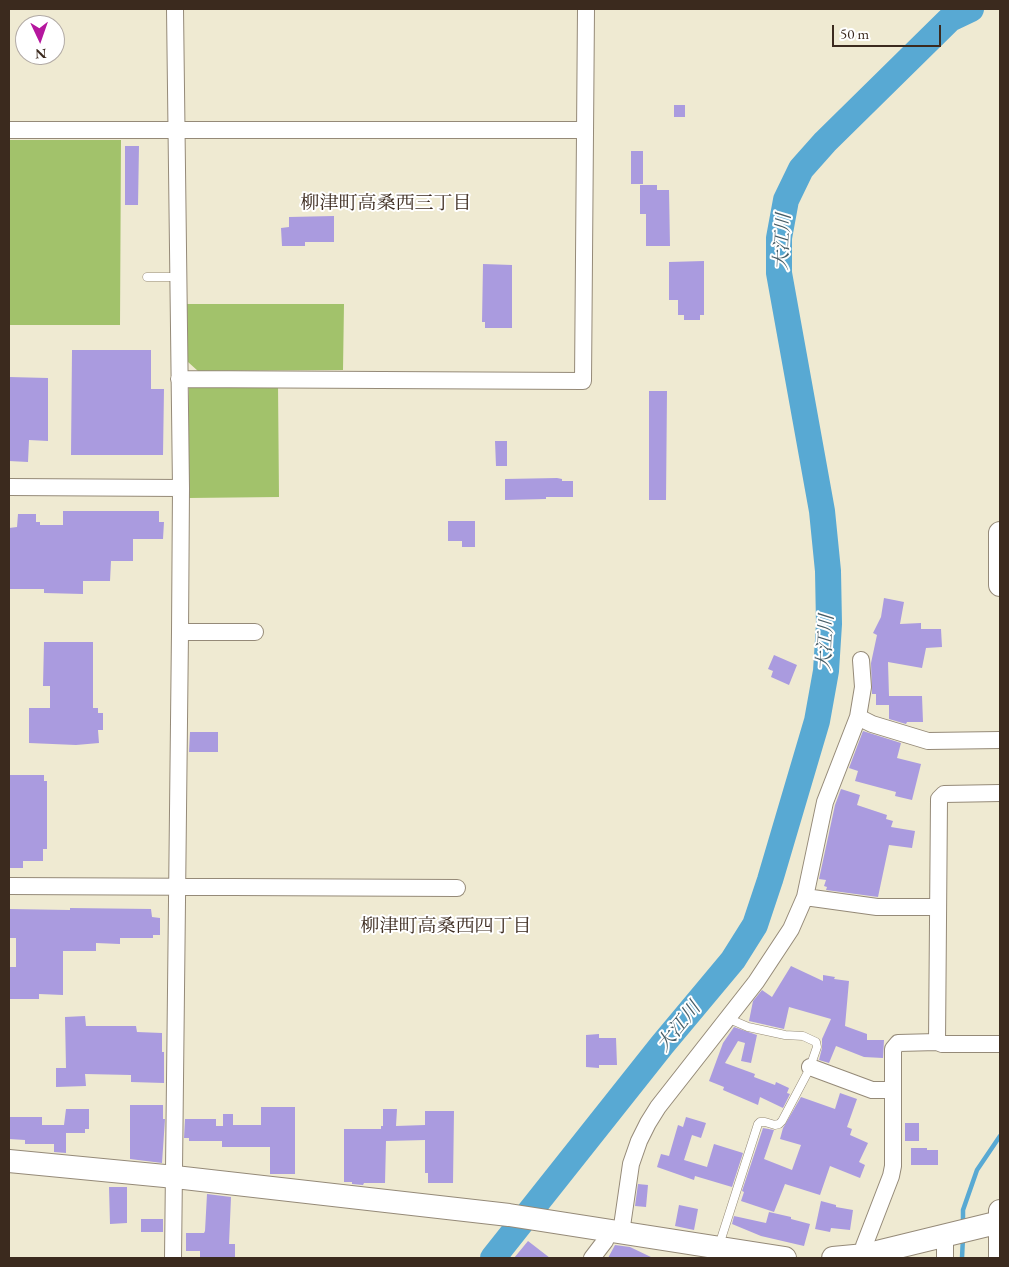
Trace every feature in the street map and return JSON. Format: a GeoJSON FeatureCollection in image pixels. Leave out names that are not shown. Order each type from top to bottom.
{"type":"FeatureCollection","features":[{"type":"Feature","properties":{"kind":"street"},"geometry":{"type":"LineString","coordinates":[[174,1258],[180,632],[175,9]]}},
{"type":"Feature","properties":{"kind":"street"},"geometry":{"type":"LineString","coordinates":[[179,379],[583,381],[586,9]]}},
{"type":"Feature","properties":{"kind":"street"},"geometry":{"type":"LineString","coordinates":[[9,130],[584,130]]}},
{"type":"Feature","properties":{"kind":"street"},"geometry":{"type":"LineString","coordinates":[[9,487],[180,488]]}},
{"type":"Feature","properties":{"kind":"street"},"geometry":{"type":"LineString","coordinates":[[1000,533],[1000,585]]}},
{"type":"Feature","properties":{"kind":"street"},"geometry":{"type":"LineString","coordinates":[[180,632],[255,632]]}},
{"type":"Feature","properties":{"kind":"street"},"geometry":{"type":"LineString","coordinates":[[592,1258],[605,1241],[615,1232],[631,1164],[639,1141],[658,1107],[756,982],[791,928],[805,897],[825,802],[858,717],[864,687],[862,660]]}},
{"type":"Feature","properties":{"kind":"street"},"geometry":{"type":"LineString","coordinates":[[858,717],[872,724],[928,741],[1000,740]]}},
{"type":"Feature","properties":{"kind":"street"},"geometry":{"type":"LineString","coordinates":[[936,1042],[939,799],[944,794],[1000,793]]}},
{"type":"Feature","properties":{"kind":"street"},"geometry":{"type":"LineString","coordinates":[[9,886],[457,888]]}},
{"type":"Feature","properties":{"kind":"street"},"geometry":{"type":"LineString","coordinates":[[805,897],[877,907],[937,907]]}},
{"type":"Feature","properties":{"kind":"street"},"geometry":{"type":"LineString","coordinates":[[865,1255],[864,1246],[891,1176],[893,1166],[893,1049],[898,1043],[1000,1044]]}},
{"type":"Feature","properties":{"kind":"street"},"geometry":{"type":"LineString","coordinates":[[810,1067],[872,1090],[893,1090]]}},
{"type":"Feature","properties":{"kind":"street"},"geometry":{"type":"LineString","coordinates":[[9,1161],[509,1215],[785,1258]]}},
{"type":"Feature","properties":{"kind":"street"},"geometry":{"type":"LineString","coordinates":[[1000,1212],[1000,1258]]}},
{"type":"Feature","properties":{"kind":"street"},"geometry":{"type":"LineString","coordinates":[[833,1258],[945,1247],[1000,1222]]}},
{"type":"Feature","properties":{"kind":"lane"},"geometry":{"type":"LineString","coordinates":[[147,277],[177,277]]}},
{"type":"Feature","properties":{"kind":"lane"},"geometry":{"type":"LineString","coordinates":[[721,1249],[722,1239],[758,1124],[760,1122],[779,1124],[810,1067],[817,1047],[816,1042],[803,1036],[785,1035],[748,1027],[727,1018]]}},
{"type":"Feature","properties":{"kind":"green space"},"geometry":{"type":"Polygon","coordinates":[[[9,140],[121,140],[120,325],[9,325],[9,140]]]}},
{"type":"Feature","properties":{"kind":"green space"},"geometry":{"type":"Polygon","coordinates":[[[187,304],[344,304],[343,370],[198,371],[188,362],[187,304]]]}},
{"type":"Feature","properties":{"kind":"green space"},"geometry":{"type":"Polygon","coordinates":[[[189,384],[278,384],[279,497],[188,498],[189,384]]]}},
{"type":"Feature","properties":{"kind":"building"},"geometry":{"type":"Polygon","coordinates":[[[674,105],[685,105],[685,117],[674,117],[674,105]]]}},
{"type":"Feature","properties":{"kind":"building"},"geometry":{"type":"Polygon","coordinates":[[[125,146],[139,146],[138,205],[125,205],[125,146]]]}},
{"type":"Feature","properties":{"kind":"building"},"geometry":{"type":"Polygon","coordinates":[[[631,151],[643,151],[643,184],[631,184],[631,151]]]}},
{"type":"Feature","properties":{"kind":"building"},"geometry":{"type":"Polygon","coordinates":[[[640,185],[657,185],[657,190],[669,190],[670,246],[646,246],[646,214],[640,214],[640,185]]]}},
{"type":"Feature","properties":{"kind":"building"},"geometry":{"type":"Polygon","coordinates":[[[334,216],[334,242],[305,242],[305,246],[282,246],[281,228],[289,227],[289,217],[334,216]]]}},
{"type":"Feature","properties":{"kind":"building"},"geometry":{"type":"Polygon","coordinates":[[[704,261],[704,315],[700,315],[700,320],[684,320],[684,315],[678,315],[678,300],[669,300],[669,262],[704,261]]]}},
{"type":"Feature","properties":{"kind":"building"},"geometry":{"type":"Polygon","coordinates":[[[483,264],[512,265],[512,328],[485,328],[485,322],[482,322],[483,264]]]}},
{"type":"Feature","properties":{"kind":"building"},"geometry":{"type":"Polygon","coordinates":[[[72,350],[151,350],[151,389],[164,389],[163,455],[71,455],[72,350]]]}},
{"type":"Feature","properties":{"kind":"building"},"geometry":{"type":"Polygon","coordinates":[[[9,377],[48,378],[48,441],[29,440],[28,462],[9,461],[9,377]]]}},
{"type":"Feature","properties":{"kind":"building"},"geometry":{"type":"Polygon","coordinates":[[[649,391],[667,391],[666,500],[649,500],[649,391]]]}},
{"type":"Feature","properties":{"kind":"building"},"geometry":{"type":"Polygon","coordinates":[[[495,441],[507,441],[507,466],[496,466],[495,441]]]}},
{"type":"Feature","properties":{"kind":"building"},"geometry":{"type":"Polygon","coordinates":[[[505,479],[562,479],[562,481],[573,481],[573,497],[505,500],[505,479]]]}},
{"type":"Feature","properties":{"kind":"building"},"geometry":{"type":"Polygon","coordinates":[[[63,511],[159,511],[159,522],[164,522],[163,539],[133,539],[133,561],[111,561],[110,581],[83,581],[83,594],[44,593],[44,589],[9,589],[9,528],[17,527],[18,514],[36,514],[36,522],[40,522],[40,525],[63,525],[63,511]]]}},
{"type":"Feature","properties":{"kind":"building"},"geometry":{"type":"Polygon","coordinates":[[[448,521],[475,521],[475,547],[462,547],[462,541],[448,541],[448,521]]]}},
{"type":"Feature","properties":{"kind":"building"},"geometry":{"type":"Polygon","coordinates":[[[884,598],[904,602],[900,624],[921,623],[921,629],[941,629],[942,647],[926,648],[922,668],[888,662],[889,696],[922,696],[923,722],[907,722],[906,724],[889,719],[889,705],[876,705],[876,694],[872,694],[871,663],[877,635],[873,633],[881,617],[884,598]]]}},
{"type":"Feature","properties":{"kind":"building"},"geometry":{"type":"Polygon","coordinates":[[[44,642],[93,642],[93,708],[98,708],[98,713],[103,713],[103,730],[98,730],[99,743],[76,745],[29,743],[29,708],[50,708],[50,686],[43,686],[44,642]]]}},
{"type":"Feature","properties":{"kind":"building"},"geometry":{"type":"Polygon","coordinates":[[[774,655],[797,665],[789,685],[771,677],[773,671],[768,669],[774,655]]]}},
{"type":"Feature","properties":{"kind":"building"},"geometry":{"type":"Polygon","coordinates":[[[863,731],[901,743],[897,758],[921,764],[912,800],[895,796],[896,792],[855,781],[858,771],[849,768],[863,731]]]}},
{"type":"Feature","properties":{"kind":"building"},"geometry":{"type":"Polygon","coordinates":[[[190,732],[218,732],[218,752],[189,752],[190,732]]]}},
{"type":"Feature","properties":{"kind":"building"},"geometry":{"type":"Polygon","coordinates":[[[9,775],[44,775],[44,781],[47,781],[47,849],[43,849],[43,861],[23,861],[23,868],[9,868],[9,775]]]}},
{"type":"Feature","properties":{"kind":"building"},"geometry":{"type":"Polygon","coordinates":[[[841,789],[860,795],[857,805],[887,815],[886,819],[893,821],[891,827],[915,831],[912,848],[889,845],[878,897],[826,890],[827,887],[824,886],[826,880],[819,879],[835,805],[841,789]]]}},
{"type":"Feature","properties":{"kind":"building"},"geometry":{"type":"Polygon","coordinates":[[[70,908],[151,909],[152,917],[160,918],[160,935],[153,935],[153,938],[120,938],[120,944],[96,943],[96,951],[63,951],[63,995],[39,994],[39,999],[9,999],[9,967],[16,967],[16,938],[9,938],[9,909],[70,910],[70,908]]]}},
{"type":"Feature","properties":{"kind":"building"},"geometry":{"type":"Polygon","coordinates":[[[791,966],[823,981],[823,975],[849,981],[845,1026],[867,1034],[867,1040],[884,1040],[883,1058],[864,1057],[836,1046],[829,1063],[819,1060],[822,1039],[831,1019],[789,1007],[784,1029],[749,1021],[753,1001],[762,990],[772,997],[791,966]]]}},
{"type":"Feature","properties":{"kind":"building"},"geometry":{"type":"Polygon","coordinates":[[[85,1016],[86,1026],[136,1026],[137,1032],[162,1033],[164,1083],[131,1082],[131,1075],[85,1074],[86,1086],[56,1087],[56,1068],[66,1068],[65,1017],[85,1016]]]}},
{"type":"Feature","properties":{"kind":"building"},"geometry":{"type":"Polygon","coordinates":[[[734,1027],[757,1035],[751,1063],[741,1061],[745,1043],[738,1041],[725,1063],[755,1074],[754,1077],[775,1085],[776,1082],[789,1088],[787,1093],[790,1094],[783,1108],[760,1097],[758,1105],[723,1090],[724,1087],[709,1081],[723,1043],[734,1027]]]}},
{"type":"Feature","properties":{"kind":"building"},"geometry":{"type":"Polygon","coordinates":[[[599,1034],[599,1038],[616,1038],[617,1065],[599,1065],[599,1068],[586,1067],[586,1035],[599,1034]]]}},
{"type":"Feature","properties":{"kind":"building"},"geometry":{"type":"Polygon","coordinates":[[[840,1093],[857,1099],[847,1127],[852,1129],[850,1135],[868,1143],[859,1162],[865,1165],[860,1178],[830,1166],[820,1195],[785,1184],[774,1212],[741,1201],[744,1192],[742,1191],[763,1128],[774,1130],[764,1159],[792,1170],[801,1145],[780,1139],[783,1128],[801,1097],[835,1109],[840,1093]]]}},
{"type":"Feature","properties":{"kind":"building"},"geometry":{"type":"Polygon","coordinates":[[[130,1105],[163,1105],[163,1119],[165,1119],[162,1163],[130,1159],[130,1105]]]}},
{"type":"Feature","properties":{"kind":"building"},"geometry":{"type":"Polygon","coordinates":[[[261,1107],[295,1107],[295,1174],[270,1174],[270,1147],[222,1147],[222,1141],[189,1141],[189,1138],[184,1138],[185,1119],[216,1119],[216,1126],[223,1126],[223,1114],[233,1114],[233,1125],[261,1125],[261,1107]]]}},
{"type":"Feature","properties":{"kind":"building"},"geometry":{"type":"Polygon","coordinates":[[[66,1109],[89,1109],[89,1129],[85,1129],[85,1133],[66,1133],[66,1153],[54,1152],[54,1144],[25,1144],[25,1140],[9,1139],[9,1117],[42,1117],[42,1125],[64,1125],[66,1109]]]}},
{"type":"Feature","properties":{"kind":"building"},"geometry":{"type":"Polygon","coordinates":[[[383,1109],[397,1109],[396,1126],[425,1125],[425,1111],[454,1111],[453,1183],[428,1183],[428,1173],[425,1173],[425,1140],[386,1141],[385,1183],[364,1183],[363,1185],[344,1182],[344,1129],[381,1129],[381,1126],[383,1126],[383,1109]]]}},
{"type":"Feature","properties":{"kind":"building"},"geometry":{"type":"Polygon","coordinates":[[[686,1117],[706,1123],[701,1138],[692,1135],[684,1160],[707,1167],[714,1144],[743,1153],[732,1187],[695,1176],[694,1180],[657,1167],[661,1154],[669,1156],[678,1125],[683,1127],[686,1117]]]}},
{"type":"Feature","properties":{"kind":"building"},"geometry":{"type":"Polygon","coordinates":[[[905,1123],[919,1123],[919,1141],[905,1141],[905,1123]]]}},
{"type":"Feature","properties":{"kind":"building"},"geometry":{"type":"Polygon","coordinates":[[[911,1148],[938,1150],[938,1165],[911,1165],[911,1148]]]}},
{"type":"Feature","properties":{"kind":"building"},"geometry":{"type":"Polygon","coordinates":[[[638,1184],[648,1185],[646,1207],[635,1206],[638,1184]]]}},
{"type":"Feature","properties":{"kind":"building"},"geometry":{"type":"Polygon","coordinates":[[[109,1187],[127,1187],[127,1223],[110,1224],[109,1187]]]}},
{"type":"Feature","properties":{"kind":"building"},"geometry":{"type":"Polygon","coordinates":[[[207,1194],[231,1197],[229,1244],[235,1244],[235,1258],[200,1258],[200,1251],[186,1251],[186,1233],[204,1233],[205,1231],[207,1194]]]}},
{"type":"Feature","properties":{"kind":"building"},"geometry":{"type":"Polygon","coordinates":[[[821,1201],[836,1205],[836,1207],[853,1210],[850,1230],[831,1228],[830,1232],[815,1229],[821,1201]]]}},
{"type":"Feature","properties":{"kind":"building"},"geometry":{"type":"Polygon","coordinates":[[[679,1205],[698,1209],[694,1230],[675,1226],[679,1205]]]}},
{"type":"Feature","properties":{"kind":"building"},"geometry":{"type":"Polygon","coordinates":[[[769,1212],[810,1224],[804,1246],[761,1236],[732,1224],[734,1216],[766,1223],[769,1212]]]}},
{"type":"Feature","properties":{"kind":"building"},"geometry":{"type":"Polygon","coordinates":[[[141,1219],[163,1219],[163,1232],[141,1232],[141,1219]]]}},
{"type":"Feature","properties":{"kind":"building"},"geometry":{"type":"Polygon","coordinates":[[[528,1241],[550,1258],[514,1258],[528,1241]]]}},
{"type":"Feature","properties":{"kind":"building"},"geometry":{"type":"Polygon","coordinates":[[[615,1245],[630,1247],[653,1258],[608,1258],[615,1245]]]}},
{"type":"Feature","properties":{"kind":"waterway","name":"大江川"},"geometry":{"type":"LineString","coordinates":[[493,1258],[662,1045],[733,960],[755,925],[817,721],[826,671],[829,624],[828,571],[822,511],[779,273],[779,238],[786,200],[801,169],[825,142],[950,19],[971,9]]}},
{"type":"Feature","properties":{"kind":"waterway"},"geometry":{"type":"LineString","coordinates":[[963,1224],[963,1210],[977,1170],[1000,1136]]}},
{"type":"Feature","properties":{"kind":"waterway"},"geometry":{"type":"LineString","coordinates":[[962,1258],[963,1237]]}},
{"type":"Feature","properties":{"kind":"district","name":"柳津町高桑西三丁目"},"geometry":{"type":"Point","coordinates":[386,204]}},
{"type":"Feature","properties":{"kind":"district","name":"柳津町高桑西四丁目"},"geometry":{"type":"Point","coordinates":[446,927]}}]}
